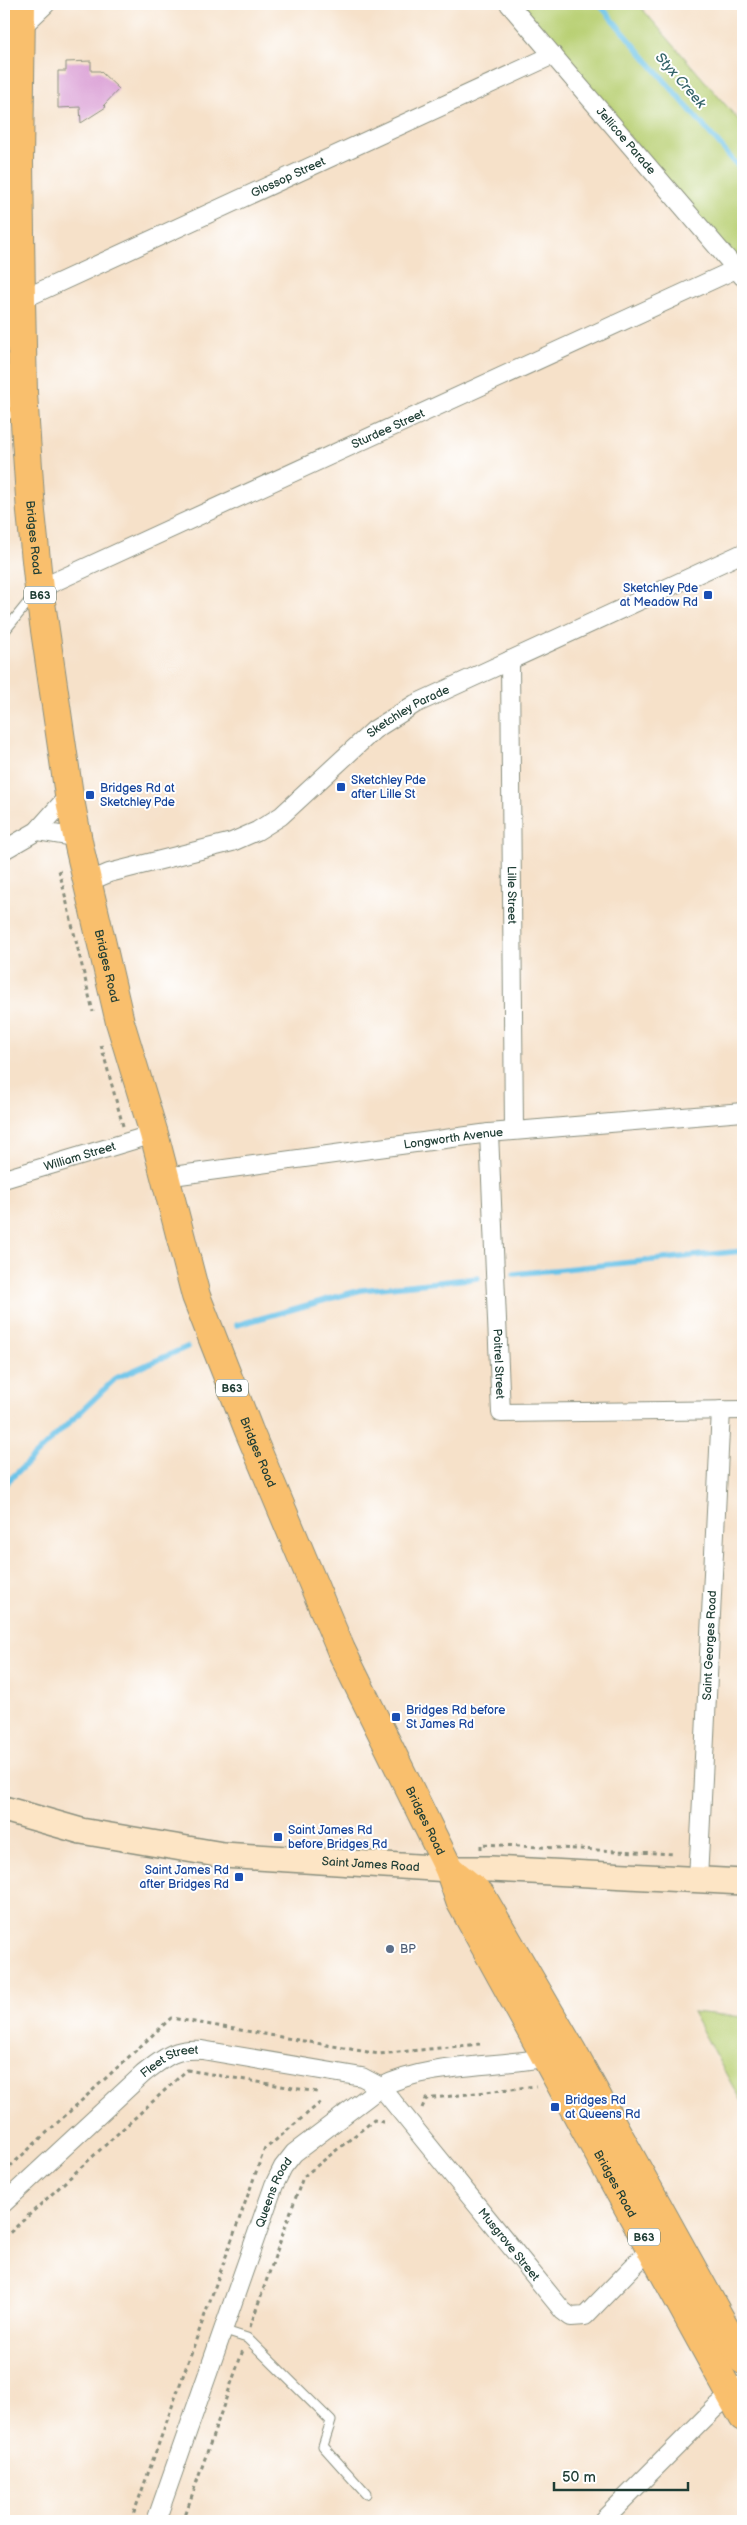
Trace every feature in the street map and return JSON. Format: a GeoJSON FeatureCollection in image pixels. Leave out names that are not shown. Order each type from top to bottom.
{"type":"FeatureCollection","features":[{"type":"Feature","properties":{"kind":"main road","name":"Bridges Road"},"geometry":{"type":"LineString","coordinates":[[15,25],[19,305],[23,393],[39,589],[69,795],[78,838],[120,1022],[154,1134],[196,1296],[249,1431],[341,1650],[449,1869],[460,1901],[544,2058],[650,2249],[739,2398]]}},
{"type":"Feature","properties":{"kind":"main road","name":"Saint James Road"},"geometry":{"type":"LineString","coordinates":[[4,1809],[81,1831],[207,1853],[449,1869],[491,1869],[743,1882]]}},
{"type":"Feature","properties":{"kind":"main road","name":"Bridges Road"},"geometry":{"type":"LineString","coordinates":[[449,1869],[481,1895],[572,2052],[743,2360]]}},
{"type":"Feature","properties":{"kind":"street"},"geometry":{"type":"LineString","coordinates":[[15,25],[46,4]]}},
{"type":"Feature","properties":{"kind":"street","name":"Jellicoe Parade"},"geometry":{"type":"LineString","coordinates":[[509,4],[740,273]]}},
{"type":"Feature","properties":{"kind":"street","name":"Glossop Street"},"geometry":{"type":"LineString","coordinates":[[19,305],[553,55]]}},
{"type":"Feature","properties":{"kind":"street","name":"Sturdee Street"},"geometry":{"type":"LineString","coordinates":[[39,589],[740,273]]}},
{"type":"Feature","properties":{"kind":"street"},"geometry":{"type":"LineString","coordinates":[[4,412],[23,393]]}},
{"type":"Feature","properties":{"kind":"street","name":"Sketchley Parade"},"geometry":{"type":"LineString","coordinates":[[88,882],[109,874],[232,842],[257,831],[281,816],[353,748],[393,716],[415,704],[743,553]]}},
{"type":"Feature","properties":{"kind":"street","name":"Lille Street"},"geometry":{"type":"LineString","coordinates":[[510,660],[514,1130]]}},
{"type":"Feature","properties":{"kind":"street"},"geometry":{"type":"LineString","coordinates":[[4,850],[37,831],[69,795]]}},
{"type":"Feature","properties":{"kind":"street"},"geometry":{"type":"LineString","coordinates":[[37,831],[78,838]]}},
{"type":"Feature","properties":{"kind":"street","name":"Longworth Avenue"},"geometry":{"type":"LineString","coordinates":[[165,1177],[489,1132],[743,1112]]}},
{"type":"Feature","properties":{"kind":"street","name":"Poitrel Street"},"geometry":{"type":"LineString","coordinates":[[489,1132],[501,1413],[743,1410]]}},
{"type":"Feature","properties":{"kind":"street","name":"William Street"},"geometry":{"type":"LineString","coordinates":[[4,1179],[154,1134]]}},
{"type":"Feature","properties":{"kind":"street","name":"Saint Georges Road"},"geometry":{"type":"LineString","coordinates":[[698,1880],[721,1410]]}},
{"type":"Feature","properties":{"kind":"street","name":"Fleet Street"},"geometry":{"type":"LineString","coordinates":[[4,2204],[144,2074],[167,2055],[185,2048],[362,2077],[381,2088]]}},
{"type":"Feature","properties":{"kind":"street","name":"Queens Road"},"geometry":{"type":"LineString","coordinates":[[156,2521],[274,2185],[283,2167],[294,2153],[381,2088],[396,2080],[420,2074],[544,2058],[572,2052]]}},
{"type":"Feature","properties":{"kind":"street","name":"Musgrove Street"},"geometry":{"type":"LineString","coordinates":[[381,2088],[563,2311],[571,2317],[584,2316],[650,2249]]}},
{"type":"Feature","properties":{"kind":"street"},"geometry":{"type":"LineString","coordinates":[[602,2521],[739,2398]]}},
{"type":"Feature","properties":{"kind":"lane"},"geometry":{"type":"LineString","coordinates":[[4,632],[39,589]]}},
{"type":"Feature","properties":{"kind":"lane"},"geometry":{"type":"LineString","coordinates":[[222,2330],[247,2338],[331,2421],[323,2446],[366,2494]]}},
{"type":"Feature","properties":{"kind":"path"},"geometry":{"type":"LineString","coordinates":[[481,1844],[675,1854]]}},
{"type":"Feature","properties":{"kind":"path"},"geometry":{"type":"LineString","coordinates":[[4,2238],[186,2070],[317,2092]]}},
{"type":"Feature","properties":{"kind":"path"},"geometry":{"type":"LineString","coordinates":[[421,2108],[426,2099],[502,2089],[538,2086],[542,2094]]}},
{"type":"Feature","properties":{"kind":"path"},"geometry":{"type":"LineString","coordinates":[[182,2521],[303,2177],[374,2120],[388,2123]]}},
{"type":"Feature","properties":{"kind":"green space"},"geometry":{"type":"Polygon","coordinates":[[[517,4],[638,4],[743,125],[743,271],[517,4]]]}},
{"type":"Feature","properties":{"kind":"green space"},"geometry":{"type":"Polygon","coordinates":[[[692,2012],[743,2017],[743,2105],[692,2012]]]}},
{"type":"Feature","properties":{"kind":"building"},"geometry":{"type":"Polygon","coordinates":[[[91,61],[91,71],[100,71],[119,89],[104,105],[106,107],[81,123],[80,107],[58,108],[58,71],[66,71],[66,62],[91,61]]]}},
{"type":"Feature","properties":{"kind":"waterway","name":"Styx Creek"},"geometry":{"type":"LineString","coordinates":[[599,4],[743,172]]}},
{"type":"Feature","properties":{"kind":"waterway"},"geometry":{"type":"LineString","coordinates":[[514,1274],[743,1251]]}},
{"type":"Feature","properties":{"kind":"waterway"},"geometry":{"type":"LineString","coordinates":[[237,1325],[361,1290],[478,1278]]}},
{"type":"Feature","properties":{"kind":"waterway"},"geometry":{"type":"LineString","coordinates":[[4,1485],[116,1378],[187,1347]]}},
{"type":"Feature","properties":{"kind":"place","name":"Sketchley Pde at Meadow Rd"},"geometry":{"type":"Point","coordinates":[708,595]}},
{"type":"Feature","properties":{"kind":"place","name":"Sketchley Pde after Lille St"},"geometry":{"type":"Point","coordinates":[341,787]}},
{"type":"Feature","properties":{"kind":"place","name":"Bridges Rd at Sketchley Pde"},"geometry":{"type":"Point","coordinates":[90,795]}},
{"type":"Feature","properties":{"kind":"place","name":"Bridges Rd before St James Rd"},"geometry":{"type":"Point","coordinates":[396,1717]}},
{"type":"Feature","properties":{"kind":"place","name":"Saint James Rd before Bridges Rd"},"geometry":{"type":"Point","coordinates":[278,1837]}},
{"type":"Feature","properties":{"kind":"place","name":"Saint James Rd after Bridges Rd"},"geometry":{"type":"Point","coordinates":[239,1877]}},
{"type":"Feature","properties":{"kind":"place","name":"BP"},"geometry":{"type":"Point","coordinates":[390,1949]}},
{"type":"Feature","properties":{"kind":"place","name":"Bridges Rd at Queens Rd"},"geometry":{"type":"Point","coordinates":[555,2107]}}]}
